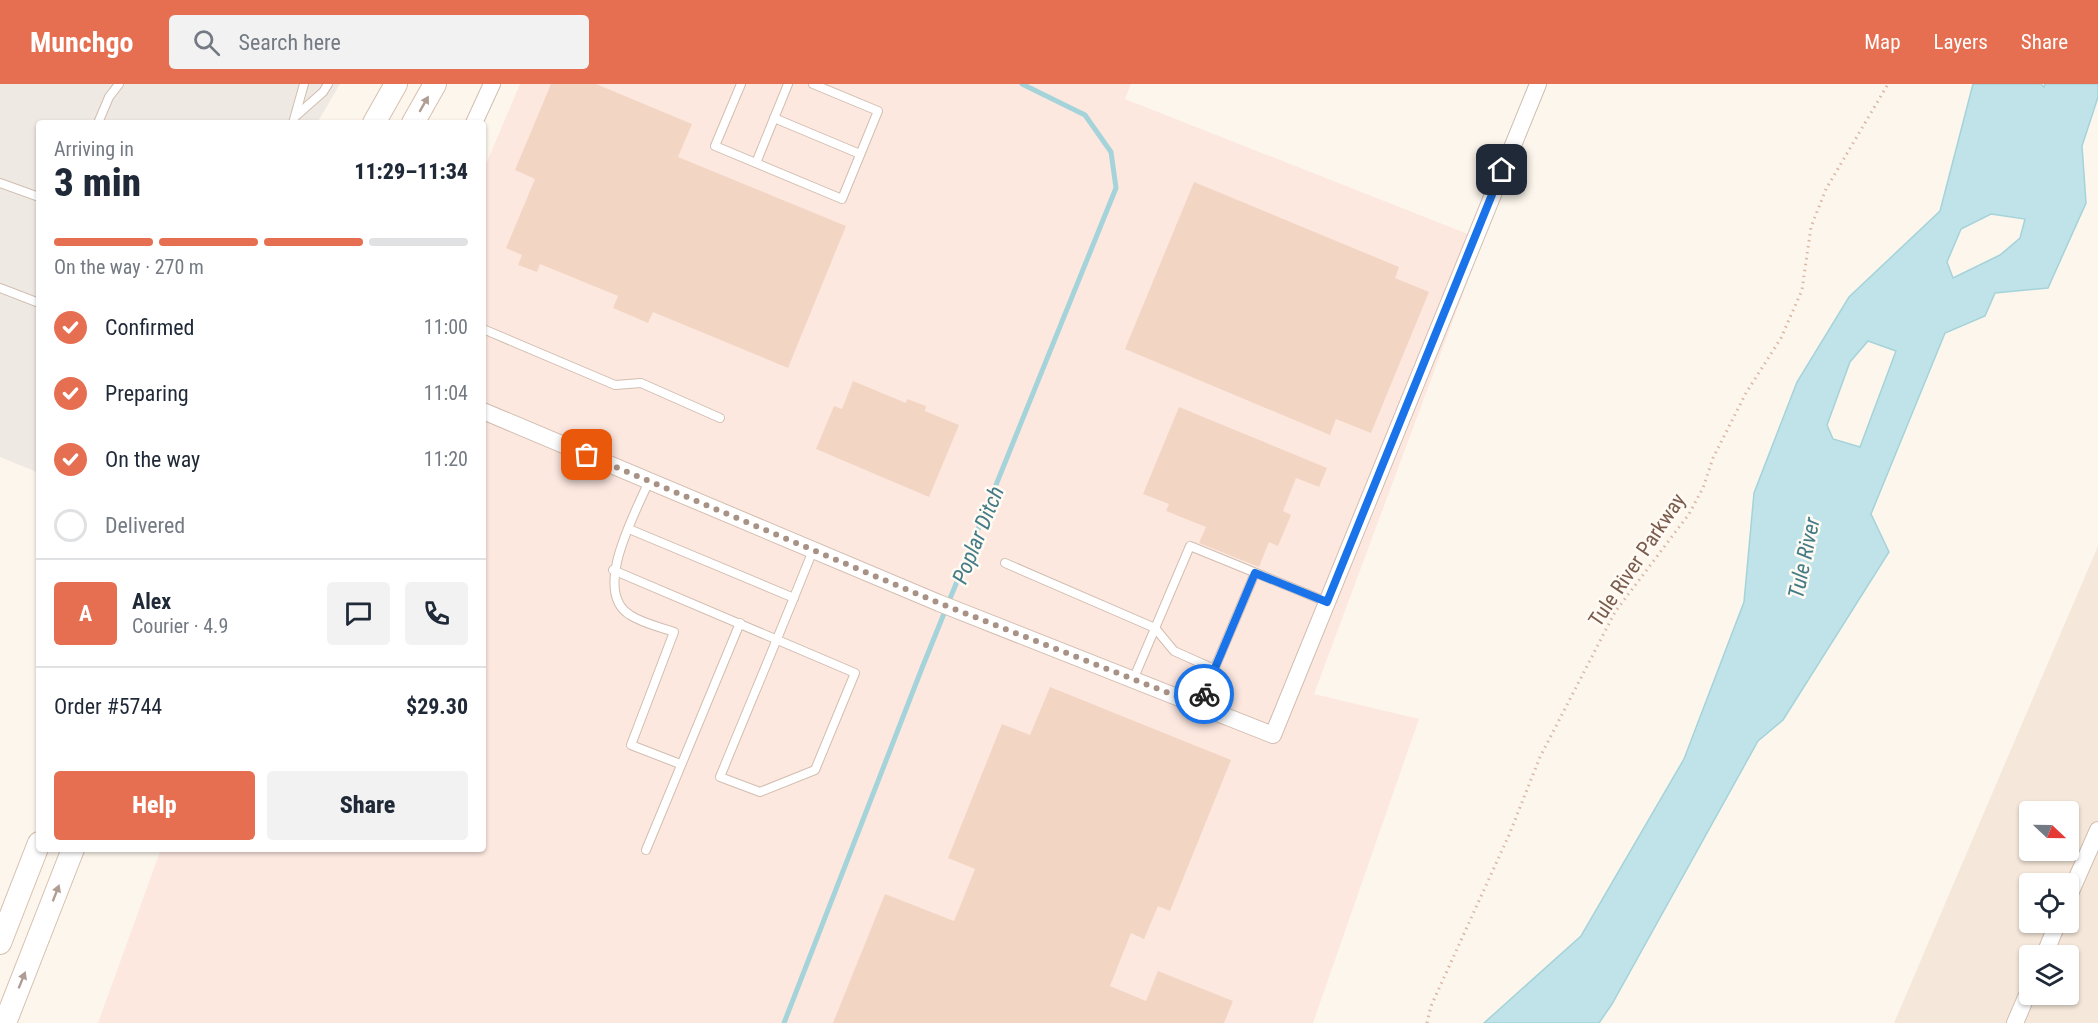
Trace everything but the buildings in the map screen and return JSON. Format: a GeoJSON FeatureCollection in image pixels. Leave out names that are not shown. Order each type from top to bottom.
{"type":"FeatureCollection","features":[{"type":"Feature","properties":{"kind":"main road"},"geometry":{"type":"LineString","coordinates":[[376,120],[396,84]]}},
{"type":"Feature","properties":{"kind":"main road"},"geometry":{"type":"LineString","coordinates":[[415,120],[435,84]]}},
{"type":"Feature","properties":{"kind":"main road"},"geometry":{"type":"LineString","coordinates":[[0,943],[36,850]]}},
{"type":"Feature","properties":{"kind":"main road"},"geometry":{"type":"LineString","coordinates":[[0,1021],[5,1023],[72,852]]}},
{"type":"Feature","properties":{"kind":"street"},"geometry":{"type":"LineString","coordinates":[[475,120],[492,84]]}},
{"type":"Feature","properties":{"kind":"street"},"geometry":{"type":"LineString","coordinates":[[486,412],[813,550],[1273,735],[1538,84]]}},
{"type":"Feature","properties":{"kind":"street"},"geometry":{"type":"LineString","coordinates":[[2079,873],[2098,830]]}},
{"type":"Feature","properties":{"kind":"street"},"geometry":{"type":"LineString","coordinates":[[2014,1023],[2022,1005]]}},
{"type":"Feature","properties":{"kind":"lane"},"geometry":{"type":"LineString","coordinates":[[99,120],[109,97],[119,84]]}},
{"type":"Feature","properties":{"kind":"lane"},"geometry":{"type":"LineString","coordinates":[[295,119],[304,84]]}},
{"type":"Feature","properties":{"kind":"lane"},"geometry":{"type":"LineString","coordinates":[[295,119],[328,84]]}},
{"type":"Feature","properties":{"kind":"lane"},"geometry":{"type":"LineString","coordinates":[[741,84],[715,146],[842,199],[878,111],[813,84]]}},
{"type":"Feature","properties":{"kind":"lane"},"geometry":{"type":"LineString","coordinates":[[756,163],[788,84]]}},
{"type":"Feature","properties":{"kind":"lane"},"geometry":{"type":"LineString","coordinates":[[774,118],[860,154]]}},
{"type":"Feature","properties":{"kind":"lane"},"geometry":{"type":"LineString","coordinates":[[0,183],[36,196]]}},
{"type":"Feature","properties":{"kind":"lane"},"geometry":{"type":"LineString","coordinates":[[0,288],[36,302]]}},
{"type":"Feature","properties":{"kind":"lane"},"geometry":{"type":"LineString","coordinates":[[486,330],[615,385],[641,382],[720,418]]}},
{"type":"Feature","properties":{"kind":"lane"},"geometry":{"type":"LineString","coordinates":[[649,481],[613,570],[615,594],[629,615],[674,632],[631,745],[680,764]]}},
{"type":"Feature","properties":{"kind":"lane"},"geometry":{"type":"LineString","coordinates":[[630,529],[794,598]]}},
{"type":"Feature","properties":{"kind":"lane"},"geometry":{"type":"LineString","coordinates":[[1133,680],[1190,546],[1327,602]]}},
{"type":"Feature","properties":{"kind":"lane"},"geometry":{"type":"LineString","coordinates":[[613,570],[777,638],[855,673],[815,770],[760,792],[720,777],[777,638],[794,598],[813,550]]}},
{"type":"Feature","properties":{"kind":"lane"},"geometry":{"type":"LineString","coordinates":[[1005,563],[1155,628],[1174,651],[1214,669]]}},
{"type":"Feature","properties":{"kind":"lane"},"geometry":{"type":"LineString","coordinates":[[1199,705],[1255,573]]}},
{"type":"Feature","properties":{"kind":"lane"},"geometry":{"type":"LineString","coordinates":[[646,850],[740,623]]}},
{"type":"Feature","properties":{"kind":"path","name":"Tule River Parkway"},"geometry":{"type":"LineString","coordinates":[[1427,1023],[1431,1006],[1509,835],[1540,757],[1615,612],[1689,514],[1703,488],[1713,458],[1746,393],[1781,338],[1802,290],[1811,227],[1826,189],[1888,84]]}},
{"type":"Feature","properties":{"kind":"shaded area"},"geometry":{"type":"Polygon","coordinates":[[[0,84],[340,84],[319,120],[36,120],[36,472],[0,457],[0,84]]]}},
{"type":"Feature","properties":{"kind":"shaded area"},"geometry":{"type":"Polygon","coordinates":[[[520,84],[1131,84],[1125,99],[1483,240],[1314,694],[1419,719],[1313,1023],[98,1023],[160,852],[486,852],[486,164],[520,84]]]}},
{"type":"Feature","properties":{"kind":"shaded area"},"geometry":{"type":"Polygon","coordinates":[[[2098,546],[2098,1023],[1894,1023],[2098,546]]]}},
{"type":"Feature","properties":{"kind":"water","name":"Tule River"},"geometry":{"type":"Polygon","coordinates":[[[1973,84],[2041,84],[2044,87],[2045,84],[2098,84],[2098,97],[2082,146],[2086,203],[2048,288],[1995,293],[1985,316],[1945,333],[1871,514],[1889,552],[1783,720],[1758,741],[1612,1004],[1599,1023],[1484,1023],[1581,936],[1684,759],[1744,602],[1754,493],[1797,382],[1849,297],[1940,211],[1973,84]],[[1991,214],[1961,229],[1947,262],[1953,278],[2000,255],[2020,238],[2025,219],[1991,214]],[[1868,341],[1850,362],[1827,425],[1833,439],[1860,447],[1896,351],[1868,341]]]}},
{"type":"Feature","properties":{"kind":"waterway","name":"Poplar Ditch"},"geometry":{"type":"LineString","coordinates":[[784,1023],[922,668],[1116,188],[1111,152],[1085,115],[1022,84]]}},
{"type":"Feature","properties":{"kind":"way so far"},"geometry":{"type":"LineString","coordinates":[[587,455],[939,603],[1199,705],[1204,694]]}},
{"type":"Feature","properties":{"kind":"route"},"geometry":{"type":"LineString","coordinates":[[1204,694],[1255,573],[1327,602],[1502,170]]}}]}
